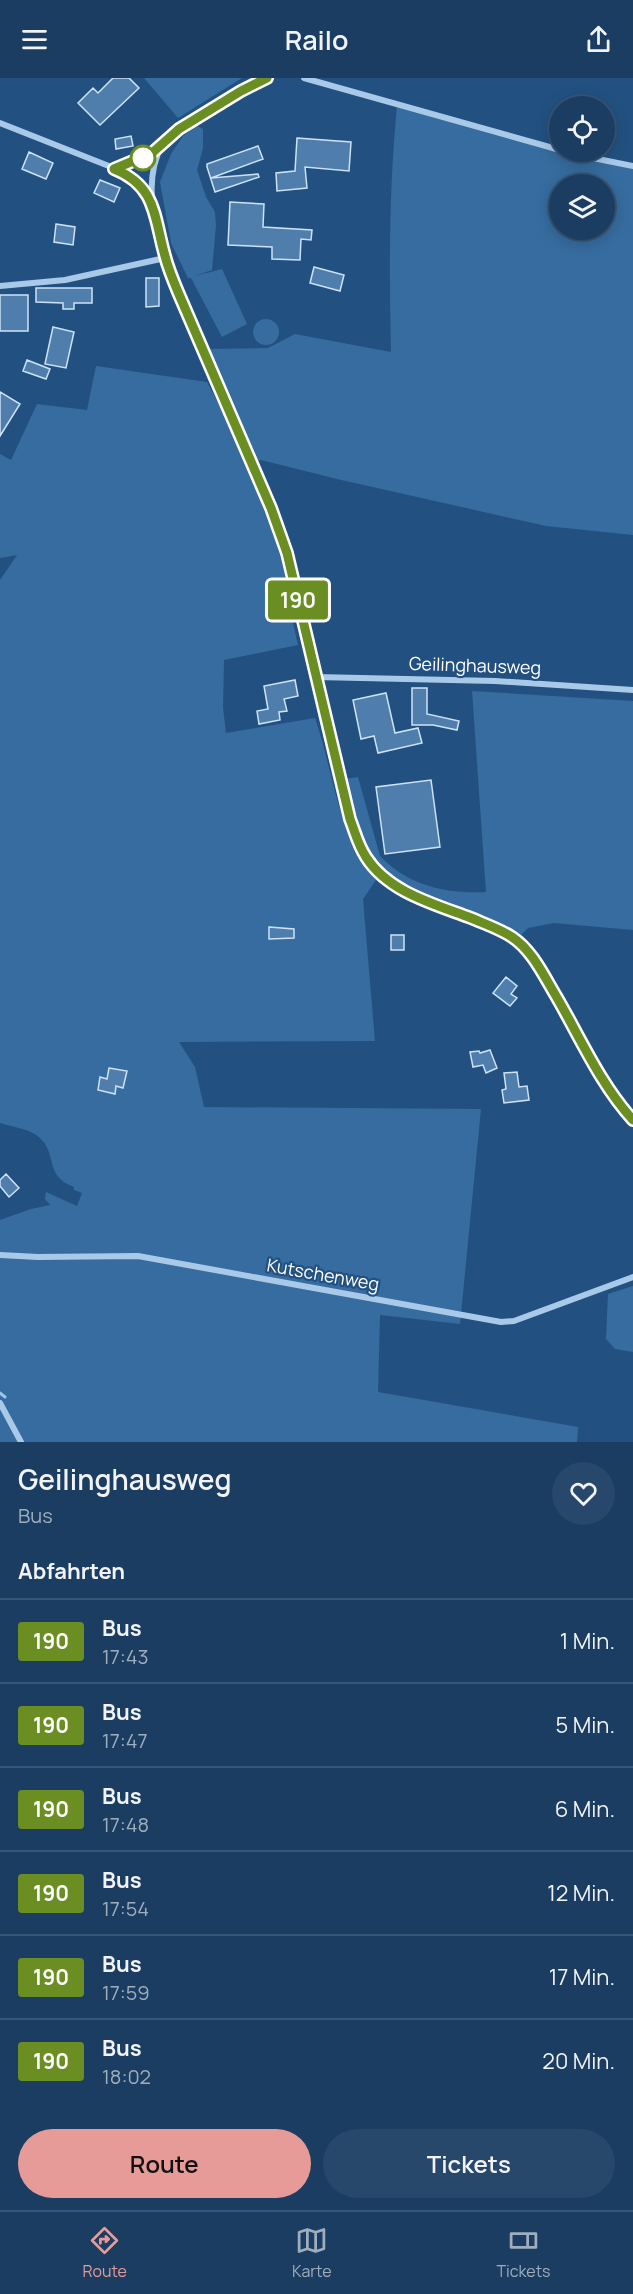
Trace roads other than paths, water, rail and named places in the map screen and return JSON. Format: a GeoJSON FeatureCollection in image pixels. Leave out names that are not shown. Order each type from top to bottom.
{"type":"FeatureCollection","features":[{"type":"Feature","properties":{"kind":"street"},"geometry":{"type":"LineString","coordinates":[[114,169],[139,160],[195,119],[267,78]]}},
{"type":"Feature","properties":{"kind":"street"},"geometry":{"type":"LineString","coordinates":[[304,78],[549,147]]}},
{"type":"Feature","properties":{"kind":"street"},"geometry":{"type":"LineString","coordinates":[[0,123],[134,179],[141,185],[152,202]]}},
{"type":"Feature","properties":{"kind":"street"},"geometry":{"type":"LineString","coordinates":[[163,143],[155,159],[151,181],[152,202],[165,258],[271,508],[287,553],[350,819],[366,857],[374,868],[402,890],[513,937],[532,957],[605,1083],[633,1120]]}},
{"type":"Feature","properties":{"kind":"street"},"geometry":{"type":"LineString","coordinates":[[614,162],[633,166]]}},
{"type":"Feature","properties":{"kind":"street"},"geometry":{"type":"LineString","coordinates":[[0,286],[65,280],[165,258]]}},
{"type":"Feature","properties":{"kind":"street","name":"Geilinghausweg"},"geometry":{"type":"LineString","coordinates":[[316,677],[495,681],[633,690]]}},
{"type":"Feature","properties":{"kind":"street","name":"Kutschenweg"},"geometry":{"type":"LineString","coordinates":[[0,1256],[138,1256],[501,1322],[514,1321],[633,1278]]}},
{"type":"Feature","properties":{"kind":"street"},"geometry":{"type":"LineString","coordinates":[[0,1403],[21,1442]]}},
{"type":"Feature","properties":{"kind":"waterway"},"geometry":{"type":"LineString","coordinates":[[0,1393],[5,1397]]}}]}
